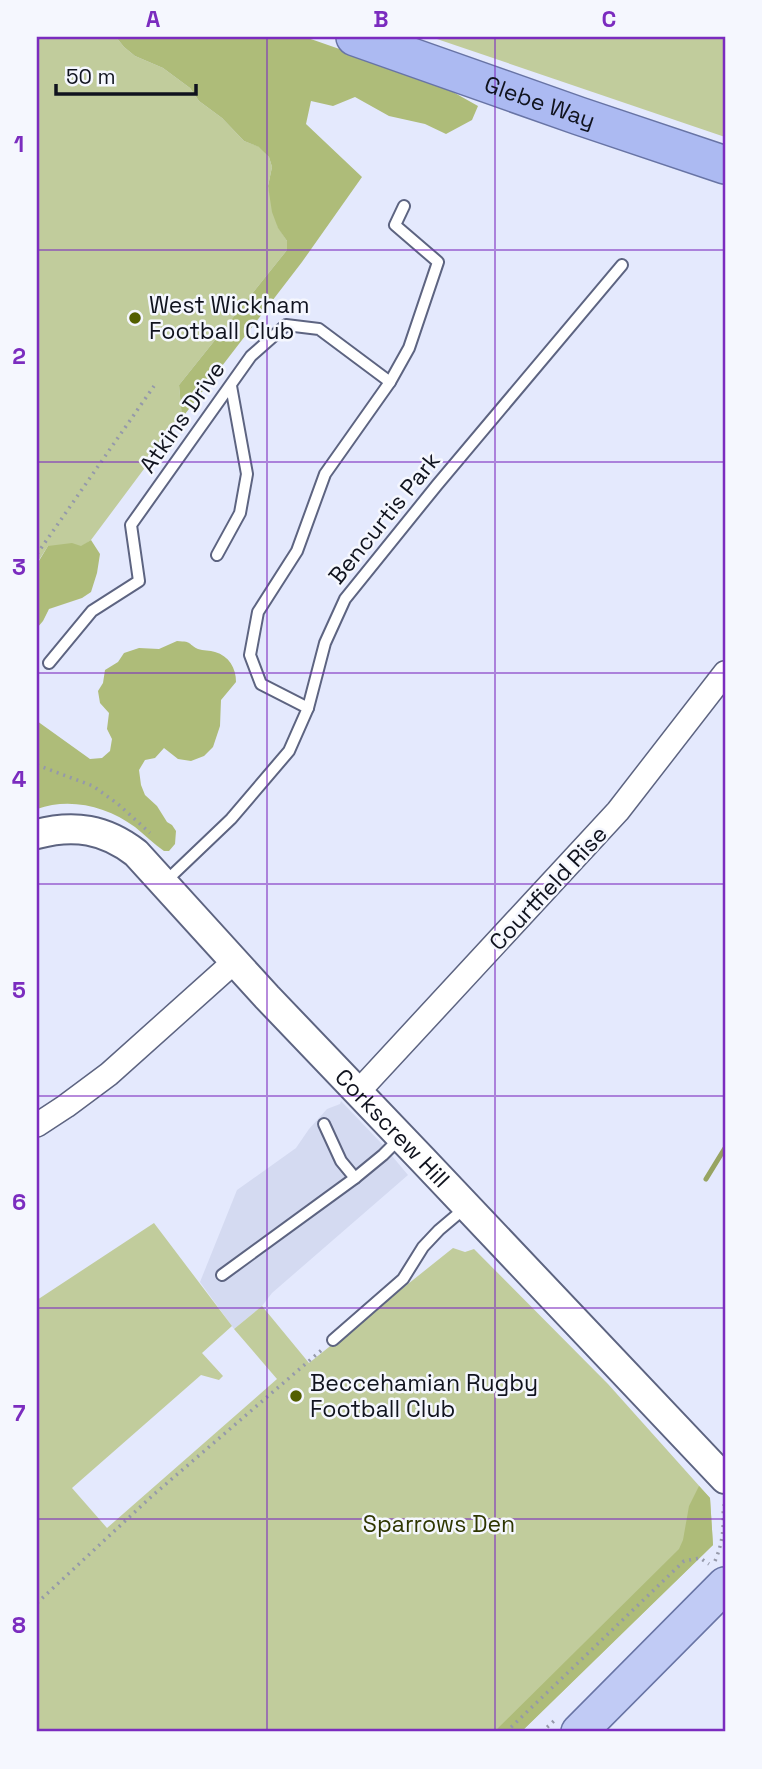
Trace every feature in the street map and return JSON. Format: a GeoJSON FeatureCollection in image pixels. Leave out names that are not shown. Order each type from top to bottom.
{"type":"FeatureCollection","features":[{"type":"Feature","properties":{"kind":"highway","name":"Glebe Way"},"geometry":{"type":"LineString","coordinates":[[355,37],[725,165]]}},
{"type":"Feature","properties":{"kind":"main road"},"geometry":{"type":"LineString","coordinates":[[579,1732],[719,1576]]}},
{"type":"Feature","properties":{"kind":"street","name":"Courtfield Rise"},"geometry":{"type":"LineString","coordinates":[[358,1092],[618,811],[725,673]]}},
{"type":"Feature","properties":{"kind":"street","name":"Corkscrew Hill"},"geometry":{"type":"LineString","coordinates":[[37,834],[66,828],[86,830],[107,836],[136,853],[234,962],[725,1479]]}},
{"type":"Feature","properties":{"kind":"street"},"geometry":{"type":"LineString","coordinates":[[37,1125],[109,1074],[234,962]]}},
{"type":"Feature","properties":{"kind":"lane"},"geometry":{"type":"LineString","coordinates":[[308,708],[261,684],[250,655],[258,612],[297,551],[325,474],[390,382],[409,348],[438,262],[395,225],[404,206]]}},
{"type":"Feature","properties":{"kind":"lane","name":"Bencurtis Park"},"geometry":{"type":"LineString","coordinates":[[165,883],[231,819],[289,751],[308,708],[325,643],[345,599],[622,265]]}},
{"type":"Feature","properties":{"kind":"lane","name":"Atkins Drive"},"geometry":{"type":"LineString","coordinates":[[49,663],[92,611],[139,581],[131,525],[251,356],[286,325],[319,329],[390,382]]}},
{"type":"Feature","properties":{"kind":"lane"},"geometry":{"type":"LineString","coordinates":[[217,555],[240,513],[247,474],[231,386]]}},
{"type":"Feature","properties":{"kind":"lane"},"geometry":{"type":"LineString","coordinates":[[324,1124],[341,1161],[355,1178]]}},
{"type":"Feature","properties":{"kind":"lane"},"geometry":{"type":"LineString","coordinates":[[222,1275],[355,1178],[401,1136]]}},
{"type":"Feature","properties":{"kind":"lane"},"geometry":{"type":"LineString","coordinates":[[333,1340],[403,1279],[423,1247],[467,1206]]}},
{"type":"Feature","properties":{"kind":"path"},"geometry":{"type":"LineString","coordinates":[[37,554],[154,386]]}},
{"type":"Feature","properties":{"kind":"path"},"geometry":{"type":"LineString","coordinates":[[37,765],[93,786],[118,804],[153,836]]}},
{"type":"Feature","properties":{"kind":"path"},"geometry":{"type":"LineString","coordinates":[[37,1603],[152,1496],[333,1340]]}},
{"type":"Feature","properties":{"kind":"path"},"geometry":{"type":"LineString","coordinates":[[506,1732],[684,1561],[699,1558],[719,1576]]}},
{"type":"Feature","properties":{"kind":"shaded area"},"geometry":{"type":"Polygon","coordinates":[[[341,1101],[408,1175],[234,1329],[200,1282],[237,1190],[296,1148],[327,1109],[340,1104],[341,1101]]]}},
{"type":"Feature","properties":{"kind":"green space","name":"West Wickham Football Club"},"geometry":{"type":"Polygon","coordinates":[[[37,37],[116,37],[135,56],[163,68],[190,88],[199,101],[222,118],[244,141],[260,147],[269,157],[272,167],[268,186],[278,227],[287,241],[287,250],[179,385],[182,418],[91,540],[81,547],[48,546],[37,563],[37,37]]]}},
{"type":"Feature","properties":{"kind":"green space"},"geometry":{"type":"Polygon","coordinates":[[[116,37],[305,37],[437,83],[478,106],[472,120],[446,134],[425,124],[389,116],[355,97],[333,106],[311,101],[306,124],[362,177],[302,262],[182,418],[179,385],[287,250],[287,241],[272,212],[268,186],[272,167],[269,157],[259,147],[244,141],[222,118],[199,101],[190,88],[163,68],[135,56],[116,37]]]}},
{"type":"Feature","properties":{"kind":"green space"},"geometry":{"type":"Polygon","coordinates":[[[431,37],[725,37],[725,137],[431,37]]]}},
{"type":"Feature","properties":{"kind":"green space"},"geometry":{"type":"Polygon","coordinates":[[[91,540],[100,554],[91,592],[82,598],[49,609],[37,628],[37,564],[48,546],[72,543],[81,546],[91,540]]]}},
{"type":"Feature","properties":{"kind":"green space"},"geometry":{"type":"Polygon","coordinates":[[[177,641],[188,642],[198,649],[224,656],[233,667],[236,682],[221,700],[220,726],[213,747],[204,756],[191,761],[178,759],[164,748],[155,758],[145,760],[139,770],[145,795],[176,831],[175,844],[169,851],[164,851],[135,827],[100,809],[62,804],[37,809],[37,721],[90,759],[102,758],[110,751],[112,739],[107,729],[109,713],[100,703],[98,691],[103,683],[105,670],[118,662],[124,653],[139,648],[159,649],[177,641]]]}},
{"type":"Feature","properties":{"kind":"green space","name":"Sparrows Den"},"geometry":{"type":"Polygon","coordinates":[[[154,1223],[232,1326],[202,1353],[223,1376],[219,1380],[201,1375],[72,1488],[107,1528],[277,1379],[234,1329],[262,1306],[309,1363],[453,1248],[465,1252],[474,1249],[608,1384],[710,1498],[713,1545],[521,1732],[37,1732],[37,1300],[154,1223]]]}},
{"type":"Feature","properties":{"kind":"green space"},"geometry":{"type":"Polygon","coordinates":[[[699,1486],[710,1498],[713,1545],[521,1732],[494,1732],[679,1549],[689,1506],[699,1486]]]}},
{"type":"Feature","properties":{"kind":"waterway"},"geometry":{"type":"LineString","coordinates":[[706,1179],[725,1148]]}},
{"type":"Feature","properties":{"kind":"place","name":"West Wickham Football Club"},"geometry":{"type":"Point","coordinates":[135,318]}},
{"type":"Feature","properties":{"kind":"place","name":"Beccehamian Rugby Football Club"},"geometry":{"type":"Point","coordinates":[296,1396]}}]}
